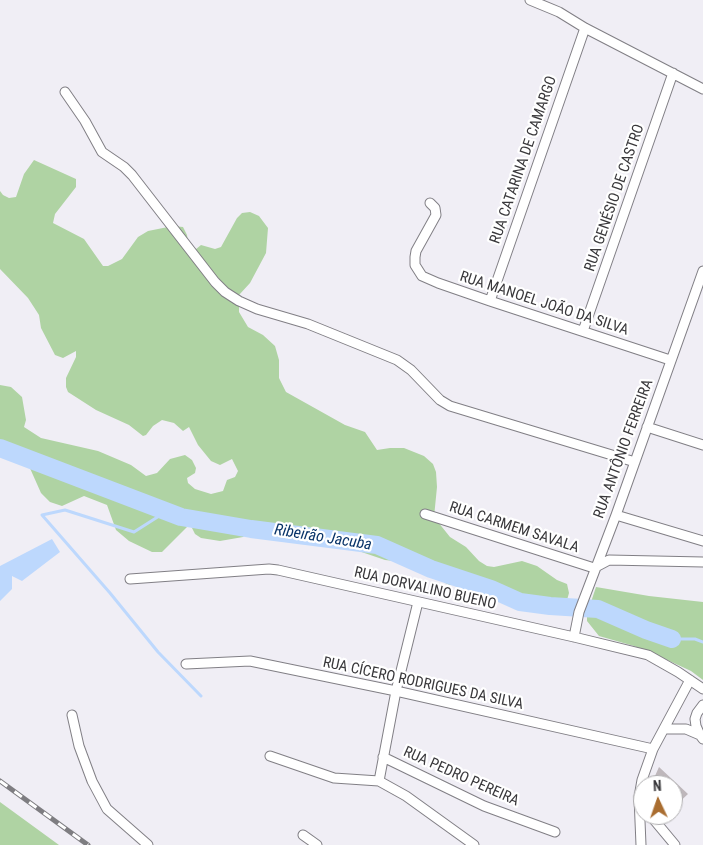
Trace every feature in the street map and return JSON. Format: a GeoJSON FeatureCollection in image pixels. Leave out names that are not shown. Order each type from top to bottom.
{"type":"FeatureCollection","features":[{"type":"Feature","properties":{"kind":"street"},"geometry":{"type":"LineString","coordinates":[[530,0],[558,12],[703,89]]}},
{"type":"Feature","properties":{"kind":"street","name":"RUA CATARINA DE CAMARGO"},"geometry":{"type":"LineString","coordinates":[[490,302],[585,28]]}},
{"type":"Feature","properties":{"kind":"street","name":"RUA GENÉSIO DE CASTRO"},"geometry":{"type":"LineString","coordinates":[[583,331],[674,73]]}},
{"type":"Feature","properties":{"kind":"street"},"geometry":{"type":"LineString","coordinates":[[65,92],[102,152],[132,175],[215,282],[225,292],[257,309],[308,324],[397,360],[411,370],[440,400],[450,406],[635,462]]}},
{"type":"Feature","properties":{"kind":"street","name":"RUA MANOEL JOÃO DA SILVA"},"geometry":{"type":"LineString","coordinates":[[430,203],[435,208],[436,215],[416,250],[416,265],[422,276],[490,302],[670,360]]}},
{"type":"Feature","properties":{"kind":"street","name":"RUA ANTÔNIO FERREIRA"},"geometry":{"type":"LineString","coordinates":[[574,637],[578,612],[616,515],[703,271]]}},
{"type":"Feature","properties":{"kind":"street"},"geometry":{"type":"LineString","coordinates":[[647,427],[703,445]]}},
{"type":"Feature","properties":{"kind":"street","name":"RUA CARMEM SAVALA"},"geometry":{"type":"LineString","coordinates":[[425,514],[594,568]]}},
{"type":"Feature","properties":{"kind":"street"},"geometry":{"type":"LineString","coordinates":[[616,515],[703,541]]}},
{"type":"Feature","properties":{"kind":"street"},"geometry":{"type":"LineString","coordinates":[[594,568],[609,560],[703,562]]}},
{"type":"Feature","properties":{"kind":"street","name":"RUA DORVALINO BUENO"},"geometry":{"type":"LineString","coordinates":[[130,579],[269,569],[648,655],[703,689]]}},
{"type":"Feature","properties":{"kind":"street"},"geometry":{"type":"LineString","coordinates":[[379,781],[396,691],[418,602]]}},
{"type":"Feature","properties":{"kind":"street","name":"RUA CÍCERO RODRIGUES DA SILVA"},"geometry":{"type":"LineString","coordinates":[[186,664],[250,661],[396,691],[653,750]]}},
{"type":"Feature","properties":{"kind":"street"},"geometry":{"type":"LineString","coordinates":[[644,775],[653,750],[690,680]]}},
{"type":"Feature","properties":{"kind":"street"},"geometry":{"type":"LineString","coordinates":[[701,737],[695,719],[703,706]]}},
{"type":"Feature","properties":{"kind":"street"},"geometry":{"type":"LineString","coordinates":[[72,715],[79,746],[92,782],[107,809],[148,845]]}},
{"type":"Feature","properties":{"kind":"street"},"geometry":{"type":"LineString","coordinates":[[665,728],[686,729],[701,737]]}},
{"type":"Feature","properties":{"kind":"street"},"geometry":{"type":"LineString","coordinates":[[270,756],[334,778],[379,781],[406,796],[474,845]]}},
{"type":"Feature","properties":{"kind":"street","name":"RUA PEDRO PEREIRA"},"geometry":{"type":"LineString","coordinates":[[383,757],[484,806],[555,832]]}},
{"type":"Feature","properties":{"kind":"street"},"geometry":{"type":"LineString","coordinates":[[641,825],[641,845]]}},
{"type":"Feature","properties":{"kind":"street"},"geometry":{"type":"LineString","coordinates":[[658,825],[675,845]]}},
{"type":"Feature","properties":{"kind":"street"},"geometry":{"type":"LineString","coordinates":[[303,835],[316,845]]}},
{"type":"Feature","properties":{"kind":"green space"},"geometry":{"type":"Polygon","coordinates":[[[34,160],[76,179],[76,187],[55,214],[53,223],[84,239],[103,266],[108,266],[122,259],[138,237],[148,231],[173,226],[183,227],[187,235],[190,254],[201,245],[215,249],[221,247],[237,218],[242,213],[250,212],[259,216],[268,228],[266,253],[250,283],[239,295],[239,312],[248,327],[263,335],[275,346],[279,360],[279,378],[286,392],[345,425],[365,432],[377,450],[404,448],[424,456],[433,464],[436,472],[437,487],[434,517],[450,537],[466,547],[479,561],[487,566],[494,567],[522,561],[537,566],[557,580],[567,584],[569,593],[567,600],[561,604],[551,603],[516,595],[500,587],[483,583],[450,585],[445,583],[434,571],[426,567],[420,569],[420,571],[403,562],[385,560],[320,536],[291,532],[247,533],[243,537],[220,541],[201,538],[195,534],[191,526],[188,526],[162,552],[152,552],[129,541],[116,530],[107,505],[84,496],[62,506],[50,502],[41,493],[29,466],[11,455],[0,453],[0,385],[11,387],[22,397],[26,420],[24,427],[41,438],[98,451],[131,465],[146,476],[157,473],[170,459],[185,455],[192,460],[196,468],[195,473],[187,478],[188,483],[195,489],[211,494],[223,491],[227,480],[235,477],[238,471],[232,459],[220,465],[211,461],[198,445],[189,427],[183,431],[174,423],[162,420],[143,436],[129,425],[96,410],[68,392],[66,378],[76,357],[76,351],[63,358],[55,355],[41,328],[39,315],[28,298],[0,269],[0,191],[9,198],[16,197],[24,174],[34,160]]]}},
{"type":"Feature","properties":{"kind":"green space"},"geometry":{"type":"Polygon","coordinates":[[[596,587],[649,596],[703,602],[703,680],[691,671],[663,658],[634,646],[599,636],[587,621],[587,614],[596,587]]]}},
{"type":"Feature","properties":{"kind":"green space"},"geometry":{"type":"Polygon","coordinates":[[[0,802],[59,845],[0,845],[0,802]]]}},
{"type":"Feature","properties":{"kind":"water"},"geometry":{"type":"Polygon","coordinates":[[[52,539],[60,552],[22,581],[12,576],[12,589],[0,601],[0,566],[52,539]]]}},
{"type":"Feature","properties":{"kind":"building"},"geometry":{"type":"Polygon","coordinates":[[[659,767],[668,775],[655,775],[659,767]]]}},
{"type":"Feature","properties":{"kind":"building"},"geometry":{"type":"Polygon","coordinates":[[[683,789],[688,794],[683,799],[683,789]]]}},
{"type":"Feature","properties":{"kind":"waterway","name":"Ribeirão Jacuba"},"geometry":{"type":"LineString","coordinates":[[0,448],[181,517],[251,529],[377,545],[431,569],[491,589],[520,602],[598,609],[672,639]]}},
{"type":"Feature","properties":{"kind":"waterway"},"geometry":{"type":"LineString","coordinates":[[167,511],[134,532],[65,510],[42,515],[158,652],[201,696]]}},
{"type":"Feature","properties":{"kind":"waterway","name":"Ribeirão Jacuba"},"geometry":{"type":"LineString","coordinates":[[672,639],[695,639],[703,642]]}},
{"type":"Feature","properties":{"kind":"railway"},"geometry":{"type":"LineString","coordinates":[[0,781],[88,845]]}}]}
